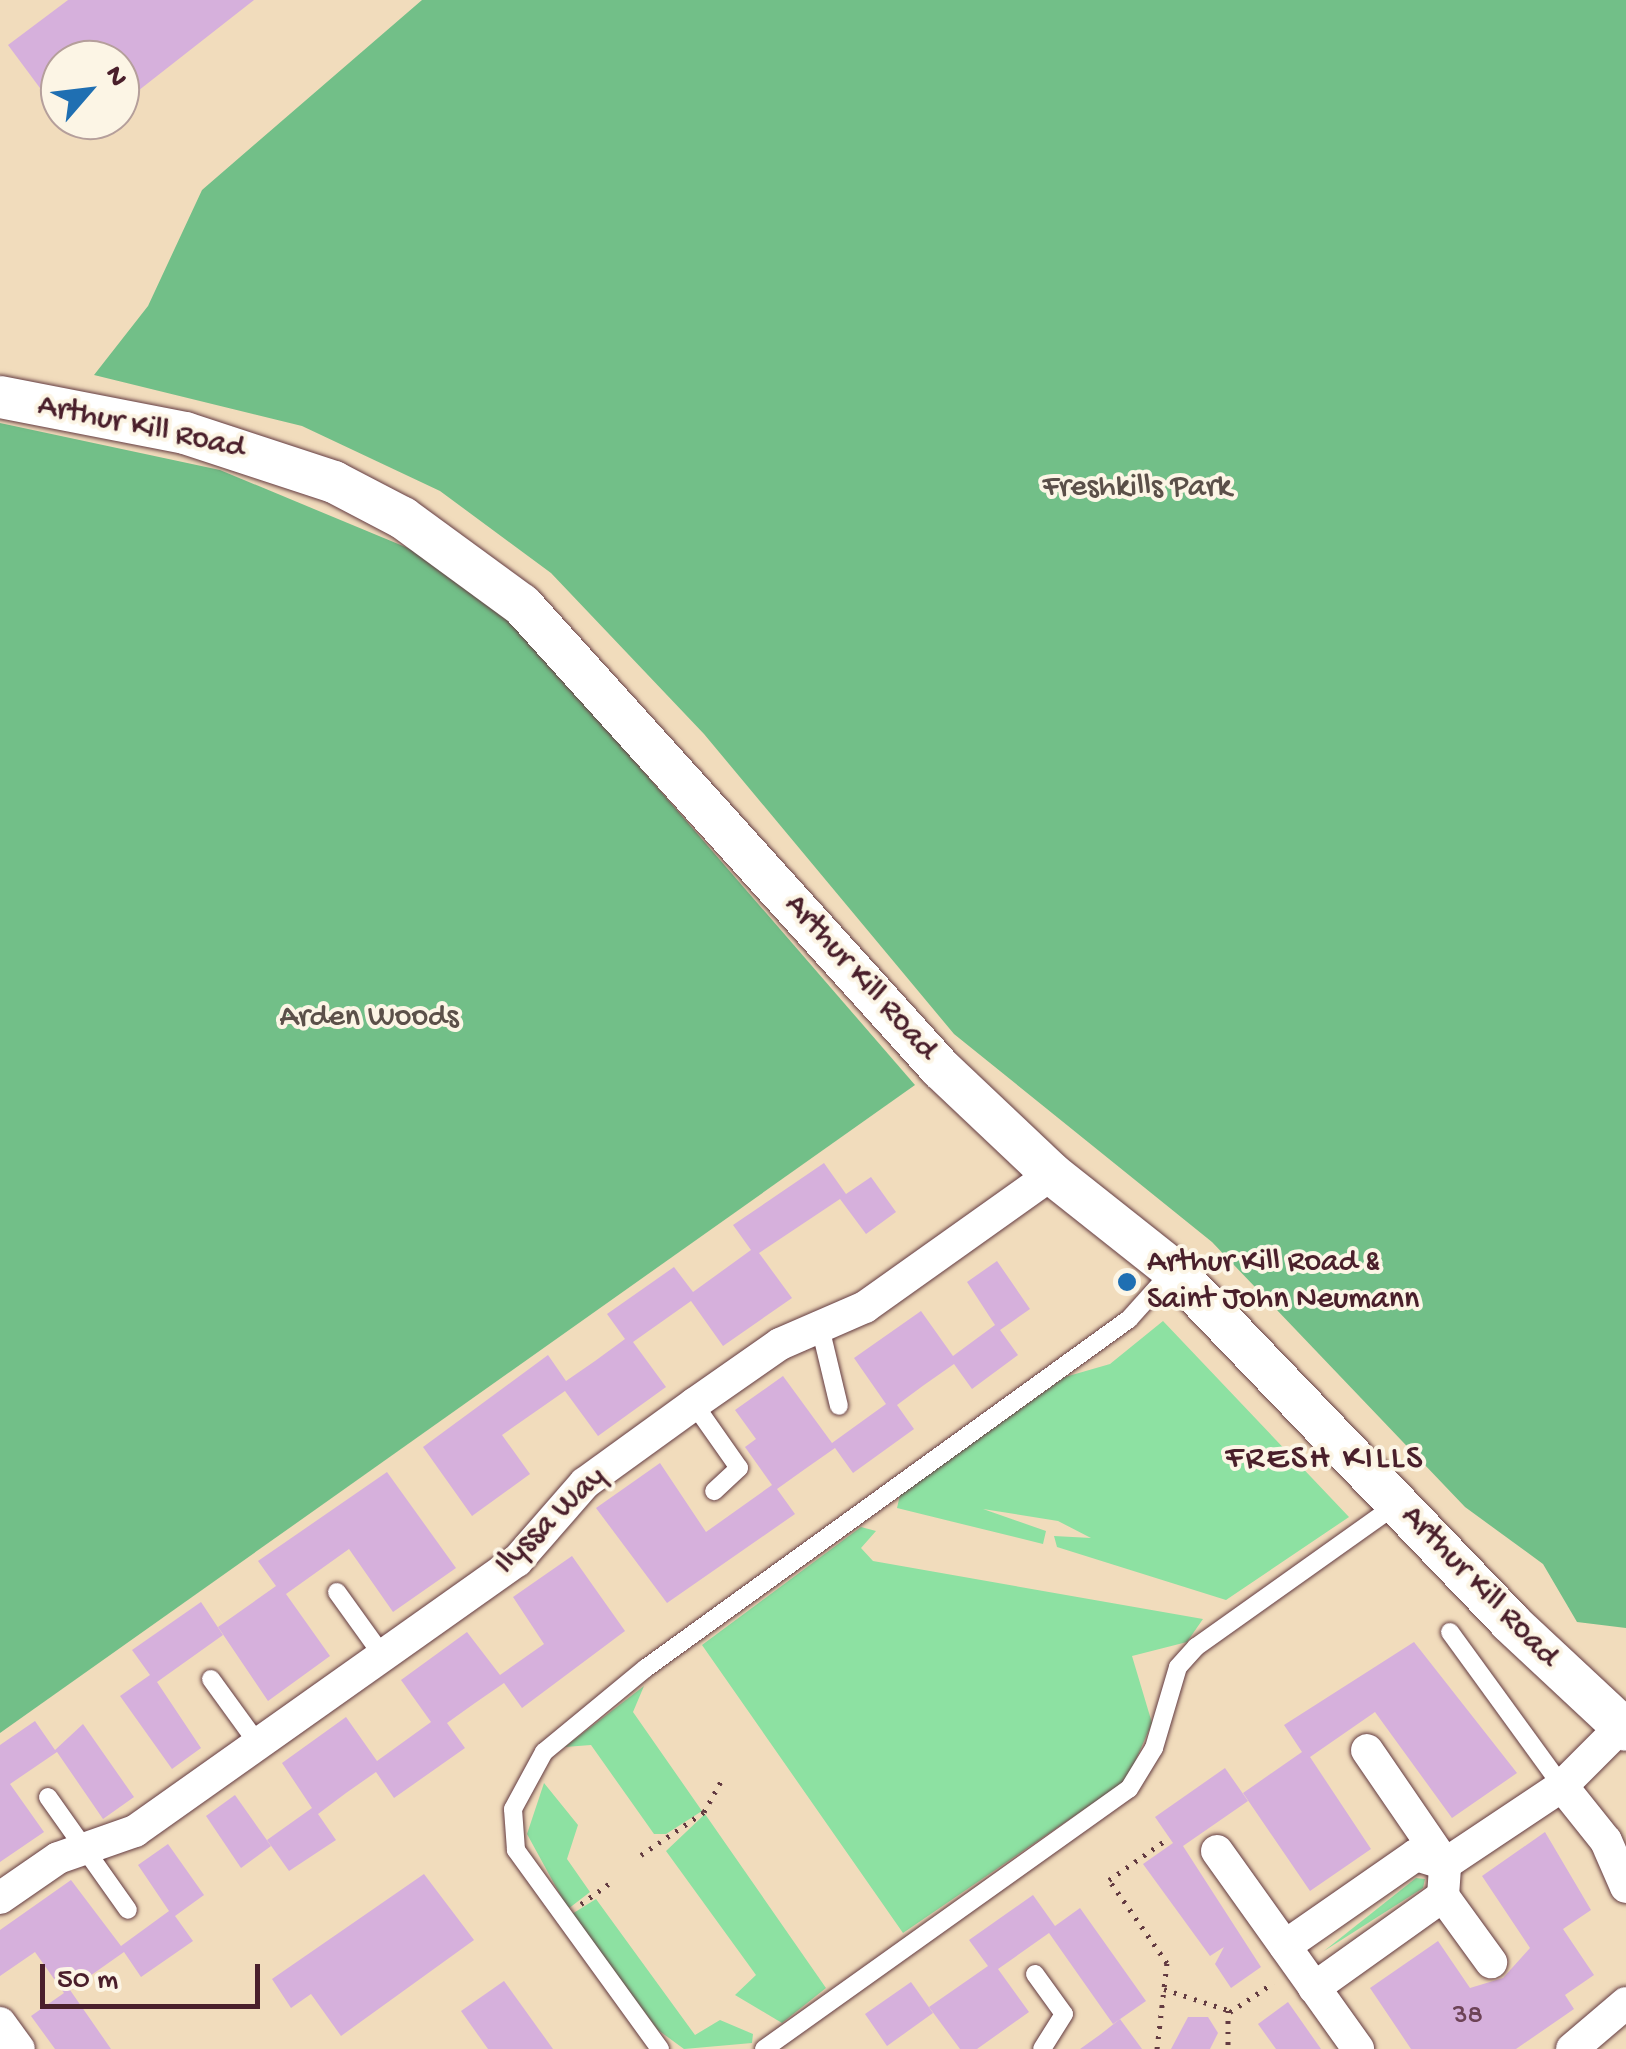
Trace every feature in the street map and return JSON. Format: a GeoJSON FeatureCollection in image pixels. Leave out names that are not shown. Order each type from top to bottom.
{"type":"FeatureCollection","features":[{"type":"Feature","properties":{"kind":"street","name":"Arthur Kill Road"},"geometry":{"type":"LineString","coordinates":[[0,397],[258,452],[334,482],[463,558],[574,655],[941,1069],[1052,1174],[1174,1270],[1398,1504],[1623,1729]]}},
{"type":"Feature","properties":{"kind":"street","name":"Ilyssa Way"},"geometry":{"type":"LineString","coordinates":[[0,1898],[85,1848],[135,1831],[517,1561],[585,1483],[694,1404],[820,1327],[865,1307],[1052,1174]]}},
{"type":"Feature","properties":{"kind":"street"},"geometry":{"type":"LineString","coordinates":[[1295,1969],[1444,1880],[1562,1786],[1623,1729]]}},
{"type":"Feature","properties":{"kind":"street"},"geometry":{"type":"LineString","coordinates":[[1368,1750],[1490,1962]]}},
{"type":"Feature","properties":{"kind":"street"},"geometry":{"type":"LineString","coordinates":[[1562,1786],[1606,1840],[1626,1887]]}},
{"type":"Feature","properties":{"kind":"street"},"geometry":{"type":"LineString","coordinates":[[1217,1850],[1295,1969],[1358,2049]]}},
{"type":"Feature","properties":{"kind":"street"},"geometry":{"type":"LineString","coordinates":[[1295,1969],[1416,1856],[1444,1880]]}},
{"type":"Feature","properties":{"kind":"street"},"geometry":{"type":"LineString","coordinates":[[1572,2049],[1626,2003]]}},
{"type":"Feature","properties":{"kind":"street"},"geometry":{"type":"LineString","coordinates":[[0,2023],[19,2049]]}},
{"type":"Feature","properties":{"kind":"lane"},"geometry":{"type":"LineString","coordinates":[[660,2049],[516,1850],[513,1809],[544,1752],[646,1668],[1130,1318],[1174,1270]]}},
{"type":"Feature","properties":{"kind":"lane"},"geometry":{"type":"LineString","coordinates":[[820,1327],[839,1406]]}},
{"type":"Feature","properties":{"kind":"lane"},"geometry":{"type":"LineString","coordinates":[[694,1404],[740,1468],[714,1490]]}},
{"type":"Feature","properties":{"kind":"lane"},"geometry":{"type":"LineString","coordinates":[[764,2049],[1129,1789],[1154,1748],[1178,1666],[1196,1647],[1398,1504]]}},
{"type":"Feature","properties":{"kind":"lane"},"geometry":{"type":"LineString","coordinates":[[336,1592],[383,1656]]}},
{"type":"Feature","properties":{"kind":"lane"},"geometry":{"type":"LineString","coordinates":[[1450,1632],[1562,1786]]}},
{"type":"Feature","properties":{"kind":"lane"},"geometry":{"type":"LineString","coordinates":[[211,1680],[258,1744]]}},
{"type":"Feature","properties":{"kind":"lane"},"geometry":{"type":"LineString","coordinates":[[48,1796],[128,1910]]}},
{"type":"Feature","properties":{"kind":"lane"},"geometry":{"type":"LineString","coordinates":[[1036,1974],[1064,2014],[1042,2049]]}},
{"type":"Feature","properties":{"kind":"path"},"geometry":{"type":"LineString","coordinates":[[641,1855],[704,1812],[722,1778]]}},
{"type":"Feature","properties":{"kind":"path"},"geometry":{"type":"LineString","coordinates":[[1157,2049],[1167,1964],[1108,1880],[1163,1842]]}},
{"type":"Feature","properties":{"kind":"path"},"geometry":{"type":"LineString","coordinates":[[591,1897],[612,1882]]}},
{"type":"Feature","properties":{"kind":"path"},"geometry":{"type":"LineString","coordinates":[[1230,2012],[1295,1969]]}},
{"type":"Feature","properties":{"kind":"path"},"geometry":{"type":"LineString","coordinates":[[1164,1989],[1230,2012]]}},
{"type":"Feature","properties":{"kind":"path"},"geometry":{"type":"LineString","coordinates":[[1228,2049],[1230,2012]]}},
{"type":"Feature","properties":{"kind":"green space","name":"Freshkills Park"},"geometry":{"type":"Polygon","coordinates":[[[422,0],[1626,0],[1626,1628],[1577,1622],[1543,1564],[1465,1507],[1212,1242],[954,1034],[704,734],[551,573],[440,491],[302,426],[94,375],[148,306],[202,190],[422,0]]]}},
{"type":"Feature","properties":{"kind":"green space","name":"Arden Woods"},"geometry":{"type":"Polygon","coordinates":[[[0,423],[220,470],[432,558],[514,622],[915,1085],[0,1733],[0,423]]]}},
{"type":"Feature","properties":{"kind":"green space"},"geometry":{"type":"Polygon","coordinates":[[[1163,1321],[1349,1517],[1226,1600],[1057,1547],[1054,1536],[1091,1538],[1058,1521],[983,1509],[1046,1531],[1043,1544],[897,1508],[900,1495],[1065,1377],[1110,1364],[1163,1321]]]}},
{"type":"Feature","properties":{"kind":"green space"},"geometry":{"type":"Polygon","coordinates":[[[861,1527],[876,1531],[861,1548],[873,1561],[1203,1619],[1187,1642],[1132,1656],[1152,1723],[1127,1780],[903,1933],[702,1645],[861,1527]]]}},
{"type":"Feature","properties":{"kind":"green space"},"geometry":{"type":"Polygon","coordinates":[[[644,1686],[633,1712],[702,1811],[666,1834],[654,1834],[591,1745],[565,1747],[644,1686]]]}},
{"type":"Feature","properties":{"kind":"green space"},"geometry":{"type":"Polygon","coordinates":[[[544,1783],[578,1825],[567,1859],[590,1892],[568,1909],[527,1834],[544,1783]]]}},
{"type":"Feature","properties":{"kind":"green space"},"geometry":{"type":"Polygon","coordinates":[[[705,1814],[826,1988],[782,2023],[735,1995],[756,1975],[666,1851],[705,1814]]]}},
{"type":"Feature","properties":{"kind":"green space"},"geometry":{"type":"Polygon","coordinates":[[[1416,1878],[1425,1879],[1423,1888],[1324,1951],[1416,1878]]]}},
{"type":"Feature","properties":{"kind":"green space"},"geometry":{"type":"Polygon","coordinates":[[[596,1899],[695,2035],[720,2020],[753,2034],[752,2043],[684,2049],[658,2030],[572,1914],[596,1899]]]}},
{"type":"Feature","properties":{"kind":"building"},"geometry":{"type":"Polygon","coordinates":[[[68,0],[254,0],[140,89],[140,40],[40,40],[40,88],[8,45],[68,0]]]}},
{"type":"Feature","properties":{"kind":"building"},"geometry":{"type":"Polygon","coordinates":[[[824,1163],[846,1194],[871,1177],[896,1212],[866,1234],[840,1199],[759,1253],[792,1298],[723,1346],[691,1301],[633,1342],[666,1387],[598,1436],[565,1391],[502,1435],[530,1474],[472,1516],[423,1447],[548,1355],[566,1381],[595,1361],[625,1339],[607,1314],[674,1267],[693,1292],[751,1250],[733,1225],[824,1163]]]}},
{"type":"Feature","properties":{"kind":"building"},"geometry":{"type":"Polygon","coordinates":[[[997,1261],[1030,1309],[1000,1330],[1018,1355],[972,1389],[954,1364],[924,1385],[897,1405],[914,1429],[853,1473],[835,1448],[805,1469],[777,1489],[795,1514],[667,1603],[596,1508],[660,1463],[706,1532],[772,1485],[745,1447],[756,1439],[735,1410],[783,1376],[832,1443],[886,1404],[854,1358],[921,1311],[953,1356],[995,1325],[967,1282],[997,1261]]]}},
{"type":"Feature","properties":{"kind":"building"},"geometry":{"type":"Polygon","coordinates":[[[387,1472],[456,1568],[393,1612],[349,1549],[286,1594],[330,1656],[268,1701],[218,1627],[276,1586],[258,1561],[387,1472]]]}},
{"type":"Feature","properties":{"kind":"building"},"geometry":{"type":"Polygon","coordinates":[[[572,1556],[625,1631],[522,1708],[504,1683],[447,1723],[465,1748],[394,1798],[376,1772],[346,1793],[318,1814],[336,1840],[289,1871],[267,1840],[312,1808],[282,1763],[346,1717],[377,1761],[431,1722],[401,1680],[467,1632],[500,1675],[544,1644],[513,1597],[572,1556]]]}},
{"type":"Feature","properties":{"kind":"building"},"geometry":{"type":"Polygon","coordinates":[[[201,1602],[223,1635],[157,1682],[201,1748],[172,1769],[120,1696],[150,1675],[132,1650],[201,1602]]]}},
{"type":"Feature","properties":{"kind":"building"},"geometry":{"type":"Polygon","coordinates":[[[1414,1642],[1517,1773],[1452,1818],[1375,1712],[1310,1757],[1371,1849],[1310,1891],[1243,1793],[1302,1752],[1284,1725],[1414,1642]]]}},
{"type":"Feature","properties":{"kind":"building"},"geometry":{"type":"Polygon","coordinates":[[[35,1721],[55,1750],[83,1724],[134,1797],[103,1819],[57,1752],[10,1784],[44,1832],[0,1862],[0,1745],[35,1721]]]}},
{"type":"Feature","properties":{"kind":"building"},"geometry":{"type":"Polygon","coordinates":[[[1225,1768],[1248,1801],[1183,1846],[1261,1967],[1231,1988],[1215,1964],[1224,1947],[1210,1956],[1143,1864],[1173,1843],[1155,1817],[1225,1768]]]}},
{"type":"Feature","properties":{"kind":"building"},"geometry":{"type":"Polygon","coordinates":[[[235,1795],[271,1846],[241,1868],[206,1816],[235,1795]]]}},
{"type":"Feature","properties":{"kind":"building"},"geometry":{"type":"Polygon","coordinates":[[[1545,1832],[1591,1910],[1563,1929],[1594,1975],[1565,1995],[1574,2009],[1516,2049],[1411,2049],[1370,1988],[1438,1941],[1470,1988],[1503,1978],[1530,1948],[1482,1876],[1545,1832]]]}},
{"type":"Feature","properties":{"kind":"building"},"geometry":{"type":"Polygon","coordinates":[[[168,1844],[204,1895],[175,1916],[193,1941],[141,1977],[124,1952],[70,1990],[111,2049],[55,2049],[31,2016],[64,1993],[35,1952],[0,1976],[0,1930],[71,1880],[121,1946],[169,1911],[138,1865],[168,1844]]]}},
{"type":"Feature","properties":{"kind":"building"},"geometry":{"type":"Polygon","coordinates":[[[424,1874],[474,1940],[341,2036],[311,1994],[291,2008],[272,1979],[424,1874]]]}},
{"type":"Feature","properties":{"kind":"building"},"geometry":{"type":"Polygon","coordinates":[[[1033,1895],[1055,1926],[1080,1908],[1146,2001],[1113,2024],[1049,1933],[998,1969],[1029,2012],[977,2049],[960,2049],[929,2007],[988,1966],[969,1940],[1033,1895]]]}},
{"type":"Feature","properties":{"kind":"building"},"geometry":{"type":"Polygon","coordinates":[[[504,1981],[553,2049],[488,2049],[461,2011],[504,1981]]]}},
{"type":"Feature","properties":{"kind":"building"},"geometry":{"type":"Polygon","coordinates":[[[911,1982],[933,2013],[887,2046],[865,2014],[911,1982]]]}},
{"type":"Feature","properties":{"kind":"building"},"geometry":{"type":"Polygon","coordinates":[[[1288,2002],[1321,2049],[1276,2049],[1258,2024],[1288,2002]]]}},
{"type":"Feature","properties":{"kind":"building"},"geometry":{"type":"Polygon","coordinates":[[[1188,2017],[1208,2017],[1218,2033],[1210,2049],[1171,2049],[1188,2017]]]}},
{"type":"Feature","properties":{"kind":"building"},"geometry":{"type":"Polygon","coordinates":[[[1120,2019],[1142,2049],[1080,2049],[1101,2034],[1120,2019]]]}},
{"type":"Feature","properties":{"kind":"place","name":"Arthur Kill Road & Saint John Neumann"},"geometry":{"type":"Point","coordinates":[1127,1282]}},
{"type":"Feature","properties":{"kind":"district","name":"FRESH KILLS"},"geometry":{"type":"Point","coordinates":[1325,1460]}}]}
